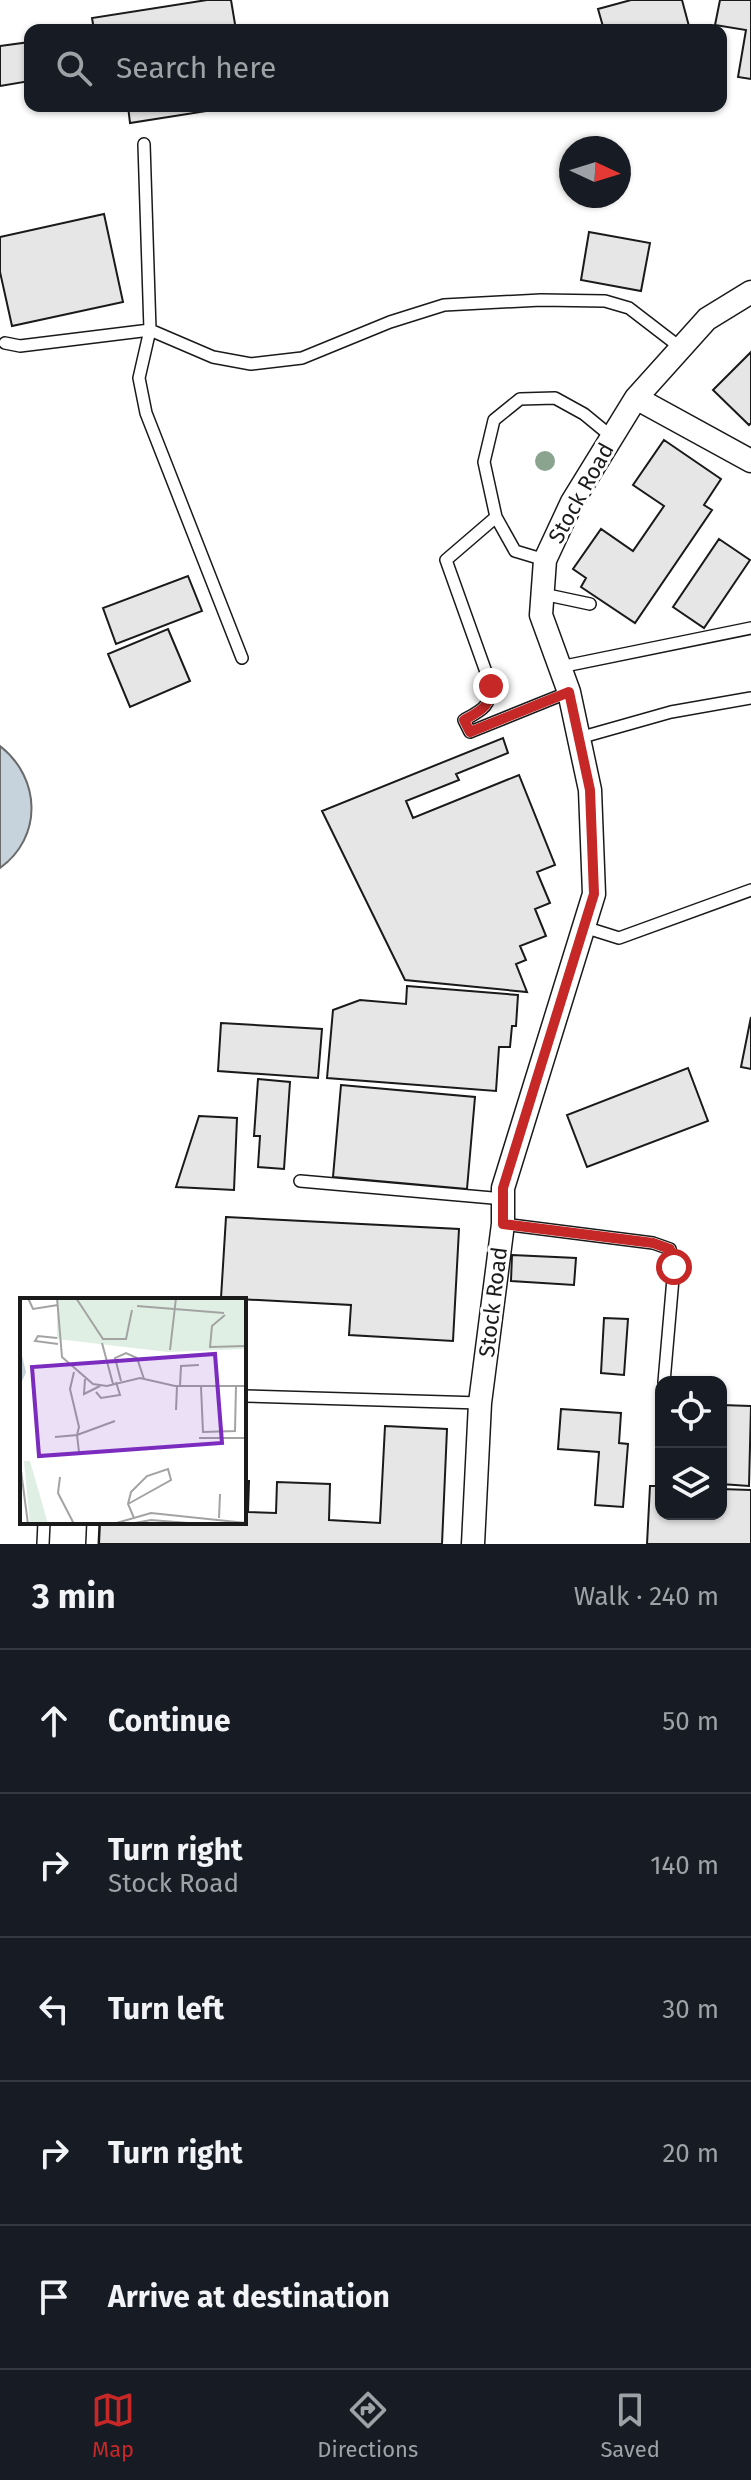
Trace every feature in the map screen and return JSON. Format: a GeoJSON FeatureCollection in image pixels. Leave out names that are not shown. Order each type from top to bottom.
{"type":"FeatureCollection","features":[{"type":"Feature","properties":{"kind":"street","name":"Stock Road"},"geometry":{"type":"LineString","coordinates":[[473,1544],[480,1403],[503,1224],[503,1188],[594,894],[590,790],[569,692],[541,615],[545,560],[572,502],[636,398],[707,319],[751,292]]}},
{"type":"Feature","properties":{"kind":"street"},"geometry":{"type":"LineString","coordinates":[[636,398],[751,461]]}},
{"type":"Feature","properties":{"kind":"lane"},"geometry":{"type":"LineString","coordinates":[[144,144],[150,330],[139,378],[146,413],[242,658]]}},
{"type":"Feature","properties":{"kind":"lane"},"geometry":{"type":"LineString","coordinates":[[5,343],[20,346],[150,330],[213,357],[251,364],[302,358],[390,322],[444,305],[541,300],[605,301],[629,308],[681,348]]}},
{"type":"Feature","properties":{"kind":"lane"},"geometry":{"type":"LineString","coordinates":[[545,560],[515,551],[496,517],[484,462],[494,420],[520,399],[555,398],[584,414],[612,437]]}},
{"type":"Feature","properties":{"kind":"lane"},"geometry":{"type":"LineString","coordinates":[[496,517],[446,560],[491,686],[490,700],[480,712],[464,720],[470,732],[569,692]]}},
{"type":"Feature","properties":{"kind":"lane"},"geometry":{"type":"LineString","coordinates":[[543,594],[590,604]]}},
{"type":"Feature","properties":{"kind":"lane"},"geometry":{"type":"LineString","coordinates":[[560,667],[751,628]]}},
{"type":"Feature","properties":{"kind":"lane"},"geometry":{"type":"LineString","coordinates":[[579,738],[671,712],[751,698]]}},
{"type":"Feature","properties":{"kind":"lane"},"geometry":{"type":"LineString","coordinates":[[584,927],[619,938],[751,890]]}},
{"type":"Feature","properties":{"kind":"lane"},"geometry":{"type":"LineString","coordinates":[[300,1181],[504,1199]]}},
{"type":"Feature","properties":{"kind":"lane"},"geometry":{"type":"LineString","coordinates":[[503,1224],[653,1243],[670,1249],[674,1267],[665,1376]]}},
{"type":"Feature","properties":{"kind":"lane"},"geometry":{"type":"LineString","coordinates":[[246,1396],[480,1403]]}},
{"type":"Feature","properties":{"kind":"lane"},"geometry":{"type":"LineString","coordinates":[[43,1544],[44,1524]]}},
{"type":"Feature","properties":{"kind":"lane"},"geometry":{"type":"LineString","coordinates":[[92,1544],[93,1524]]}},
{"type":"Feature","properties":{"kind":"shaded area"},"geometry":{"type":"Polygon","coordinates":[[[0,746],[14,759],[23,774],[32,807],[24,840],[0,868],[0,746]]]}},
{"type":"Feature","properties":{"kind":"building"},"geometry":{"type":"Polygon","coordinates":[[[207,0],[231,0],[235,24],[93,24],[92,18],[207,0]]]}},
{"type":"Feature","properties":{"kind":"building"},"geometry":{"type":"Polygon","coordinates":[[[631,0],[682,0],[688,24],[602,24],[598,9],[631,0]]]}},
{"type":"Feature","properties":{"kind":"building"},"geometry":{"type":"Polygon","coordinates":[[[720,0],[751,0],[751,79],[738,77],[746,30],[715,24],[720,0]]]}},
{"type":"Feature","properties":{"kind":"building"},"geometry":{"type":"Polygon","coordinates":[[[24,43],[24,82],[0,86],[0,46],[24,43]]]}},
{"type":"Feature","properties":{"kind":"building"},"geometry":{"type":"Polygon","coordinates":[[[129,112],[200,112],[130,123],[129,112]]]}},
{"type":"Feature","properties":{"kind":"building"},"geometry":{"type":"Polygon","coordinates":[[[104,214],[123,302],[12,326],[0,272],[0,237],[104,214]]]}},
{"type":"Feature","properties":{"kind":"building"},"geometry":{"type":"Polygon","coordinates":[[[589,232],[650,243],[641,291],[581,280],[589,232]]]}},
{"type":"Feature","properties":{"kind":"building"},"geometry":{"type":"Polygon","coordinates":[[[751,352],[751,423],[749,425],[713,390],[751,352]]]}},
{"type":"Feature","properties":{"kind":"building"},"geometry":{"type":"Polygon","coordinates":[[[664,440],[721,479],[704,505],[712,510],[635,623],[581,587],[586,578],[573,569],[601,529],[633,551],[664,506],[633,485],[664,440]]]}},
{"type":"Feature","properties":{"kind":"building"},"geometry":{"type":"Polygon","coordinates":[[[719,539],[750,560],[704,628],[673,607],[719,539]]]}},
{"type":"Feature","properties":{"kind":"building"},"geometry":{"type":"Polygon","coordinates":[[[188,576],[202,611],[116,644],[103,608],[188,576]]]}},
{"type":"Feature","properties":{"kind":"building"},"geometry":{"type":"Polygon","coordinates":[[[168,629],[190,681],[130,707],[108,654],[168,629]]]}},
{"type":"Feature","properties":{"kind":"building"},"geometry":{"type":"Polygon","coordinates":[[[503,738],[508,753],[456,774],[459,780],[406,801],[413,818],[519,775],[555,865],[537,872],[550,903],[535,909],[546,936],[520,946],[526,960],[516,964],[527,992],[405,980],[322,811],[503,738]]]}},
{"type":"Feature","properties":{"kind":"building"},"geometry":{"type":"Polygon","coordinates":[[[407,986],[518,995],[516,1026],[512,1026],[510,1047],[499,1047],[496,1091],[327,1078],[333,1010],[360,1000],[406,1004],[407,986]]]}},
{"type":"Feature","properties":{"kind":"building"},"geometry":{"type":"Polygon","coordinates":[[[751,1017],[751,1069],[741,1067],[751,1017]]]}},
{"type":"Feature","properties":{"kind":"building"},"geometry":{"type":"Polygon","coordinates":[[[221,1023],[322,1029],[318,1078],[218,1071],[221,1023]]]}},
{"type":"Feature","properties":{"kind":"building"},"geometry":{"type":"Polygon","coordinates":[[[688,1068],[708,1121],[587,1167],[567,1115],[688,1068]]]}},
{"type":"Feature","properties":{"kind":"building"},"geometry":{"type":"Polygon","coordinates":[[[258,1079],[290,1082],[284,1169],[258,1167],[260,1136],[254,1136],[258,1079]]]}},
{"type":"Feature","properties":{"kind":"building"},"geometry":{"type":"Polygon","coordinates":[[[341,1085],[475,1097],[467,1189],[333,1177],[341,1085]]]}},
{"type":"Feature","properties":{"kind":"building"},"geometry":{"type":"Polygon","coordinates":[[[199,1116],[237,1118],[234,1190],[176,1187],[199,1116]]]}},
{"type":"Feature","properties":{"kind":"building"},"geometry":{"type":"Polygon","coordinates":[[[226,1217],[459,1229],[453,1341],[349,1335],[351,1305],[221,1298],[226,1217]]]}},
{"type":"Feature","properties":{"kind":"building"},"geometry":{"type":"Polygon","coordinates":[[[512,1255],[576,1258],[574,1285],[511,1281],[512,1255]]]}},
{"type":"Feature","properties":{"kind":"building"},"geometry":{"type":"Polygon","coordinates":[[[604,1318],[628,1319],[624,1375],[601,1373],[604,1318]]]}},
{"type":"Feature","properties":{"kind":"building"},"geometry":{"type":"Polygon","coordinates":[[[727,1405],[751,1406],[749,1486],[727,1484],[727,1405]]]}},
{"type":"Feature","properties":{"kind":"building"},"geometry":{"type":"Polygon","coordinates":[[[561,1409],[621,1413],[619,1443],[628,1444],[623,1507],[595,1505],[599,1452],[558,1449],[561,1409]]]}},
{"type":"Feature","properties":{"kind":"building"},"geometry":{"type":"Polygon","coordinates":[[[385,1426],[447,1429],[442,1544],[99,1544],[100,1524],[246,1524],[246,1481],[249,1481],[248,1512],[276,1513],[277,1482],[330,1484],[329,1520],[380,1523],[385,1426]]]}},
{"type":"Feature","properties":{"kind":"building"},"geometry":{"type":"Polygon","coordinates":[[[650,1486],[655,1486],[655,1520],[727,1520],[727,1489],[751,1490],[751,1544],[647,1544],[650,1486]]]}},
{"type":"Feature","properties":{"kind":"route"},"geometry":{"type":"LineString","coordinates":[[491,686],[490,700],[480,712],[464,720],[470,732],[569,692],[590,790],[594,894],[503,1188],[503,1224],[653,1243],[670,1249],[674,1267]]}}]}
